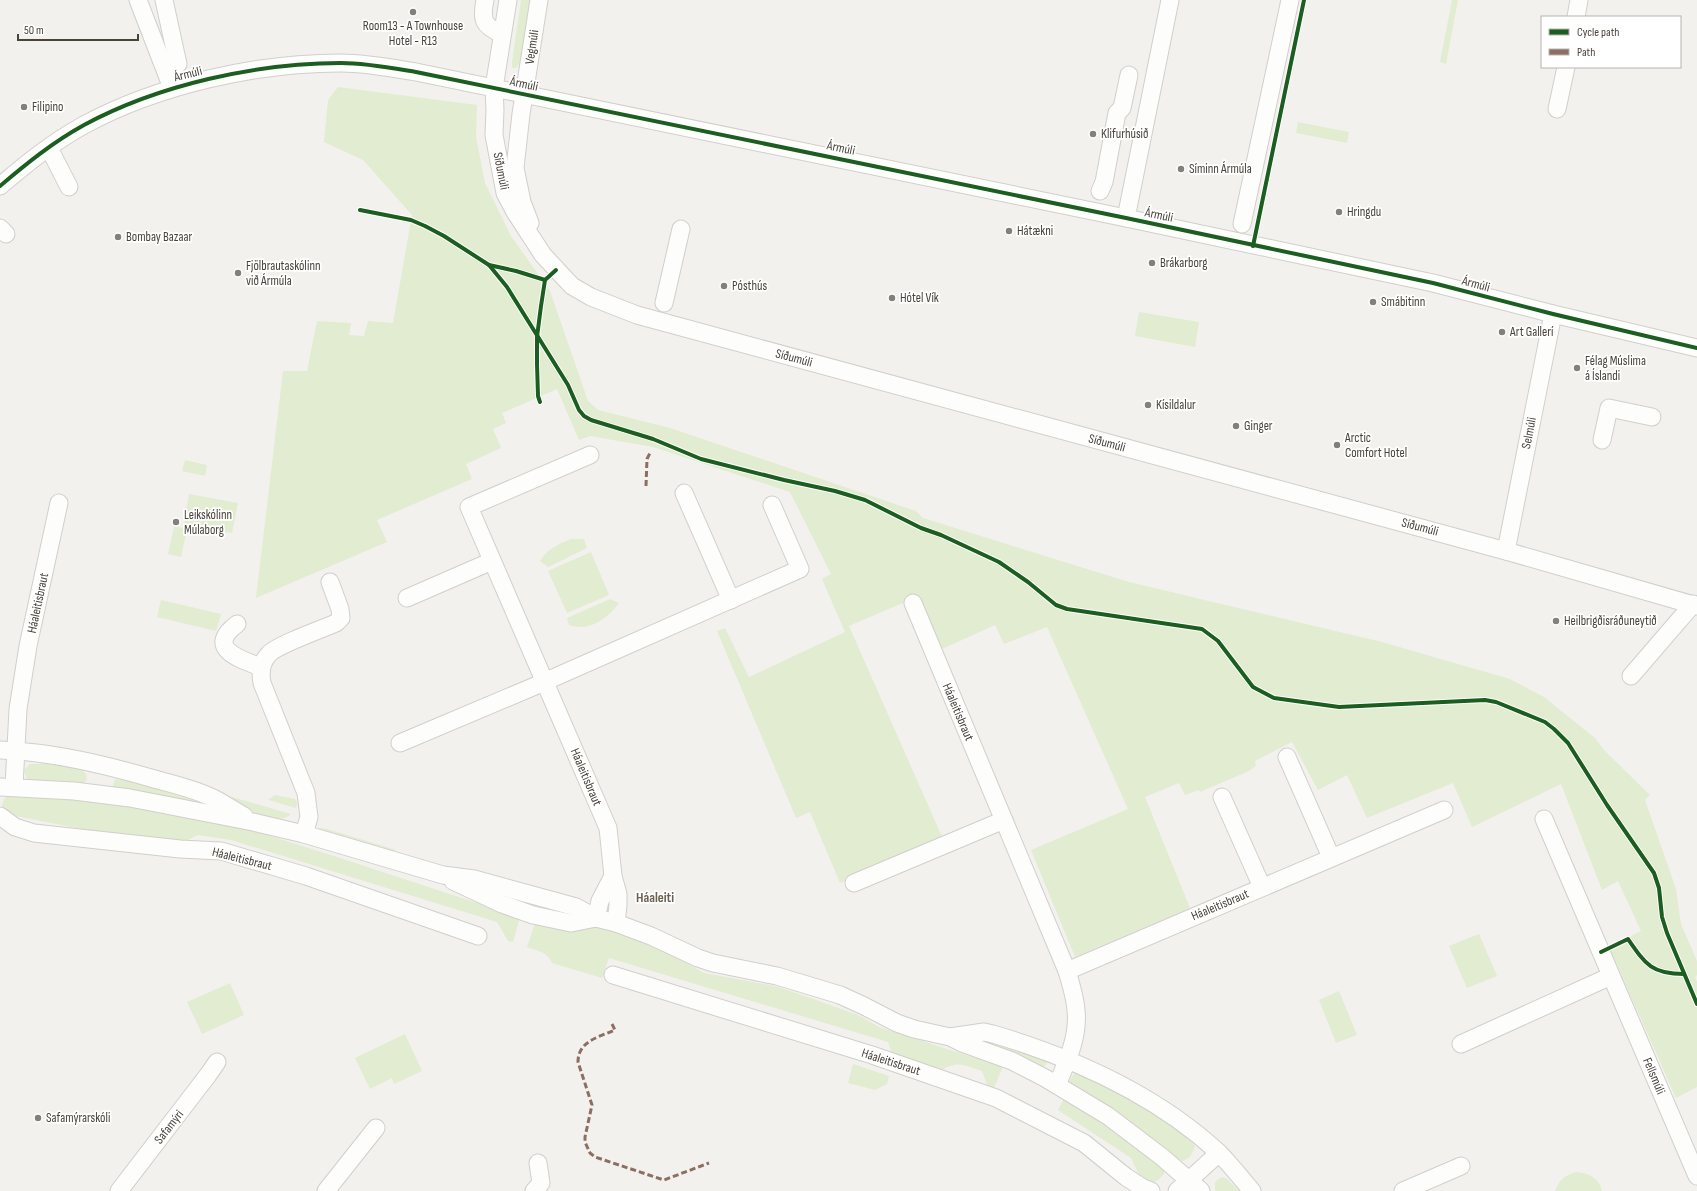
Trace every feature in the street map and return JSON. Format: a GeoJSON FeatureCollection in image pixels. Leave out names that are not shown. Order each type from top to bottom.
{"type":"FeatureCollection","features":[{"type":"Feature","properties":{"kind":"street"},"geometry":{"type":"LineString","coordinates":[[138,0],[172,88]]}},
{"type":"Feature","properties":{"kind":"street"},"geometry":{"type":"LineString","coordinates":[[164,0],[178,64]]}},
{"type":"Feature","properties":{"kind":"street"},"geometry":{"type":"LineString","coordinates":[[485,0],[483,19],[497,32]]}},
{"type":"Feature","properties":{"kind":"street"},"geometry":{"type":"LineString","coordinates":[[494,88],[497,32],[508,0]]}},
{"type":"Feature","properties":{"kind":"street","name":"Vegmúli"},"geometry":{"type":"LineString","coordinates":[[525,95],[539,0]]}},
{"type":"Feature","properties":{"kind":"street"},"geometry":{"type":"LineString","coordinates":[[1126,218],[1170,0]]}},
{"type":"Feature","properties":{"kind":"street"},"geometry":{"type":"LineString","coordinates":[[1242,224],[1290,0]]}},
{"type":"Feature","properties":{"kind":"street"},"geometry":{"type":"LineString","coordinates":[[1576,16],[1579,0]]}},
{"type":"Feature","properties":{"kind":"street","name":"Ármúli"},"geometry":{"type":"LineString","coordinates":[[0,186],[49,148],[83,126],[136,101],[172,88],[189,83],[276,67],[342,63],[416,72],[1126,218],[1446,286],[1553,314],[1697,348]]}},
{"type":"Feature","properties":{"kind":"street"},"geometry":{"type":"LineString","coordinates":[[1557,109],[1566,68]]}},
{"type":"Feature","properties":{"kind":"street"},"geometry":{"type":"LineString","coordinates":[[1100,191],[1117,112],[1122,108],[1129,75]]}},
{"type":"Feature","properties":{"kind":"street","name":"Síðumúli"},"geometry":{"type":"LineString","coordinates":[[494,88],[494,135],[504,193],[514,212],[537,246],[556,270],[572,286],[612,307],[1506,551],[1695,605]]}},
{"type":"Feature","properties":{"kind":"street","name":"Síðumúli"},"geometry":{"type":"LineString","coordinates":[[525,95],[521,114],[515,168],[522,202],[537,246]]}},
{"type":"Feature","properties":{"kind":"street"},"geometry":{"type":"LineString","coordinates":[[49,148],[69,186]]}},
{"type":"Feature","properties":{"kind":"street"},"geometry":{"type":"LineString","coordinates":[[664,303],[681,230]]}},
{"type":"Feature","properties":{"kind":"street","name":"Selmúli"},"geometry":{"type":"LineString","coordinates":[[1506,551],[1553,314]]}},
{"type":"Feature","properties":{"kind":"street"},"geometry":{"type":"LineString","coordinates":[[1602,440],[1609,408],[1652,417]]}},
{"type":"Feature","properties":{"kind":"street","name":"Háaleitisbraut"},"geometry":{"type":"LineString","coordinates":[[590,455],[469,507],[608,828],[613,876],[618,904],[616,923]]}},
{"type":"Feature","properties":{"kind":"street"},"geometry":{"type":"LineString","coordinates":[[684,493],[731,600]]}},
{"type":"Feature","properties":{"kind":"street","name":"Háaleitisbraut"},"geometry":{"type":"LineString","coordinates":[[59,503],[28,646],[18,709],[8,750],[7,787],[74,791],[130,798],[253,822],[304,834],[443,875],[502,904],[533,915],[571,923],[596,918],[616,923],[651,936],[698,958],[713,963],[778,976],[833,993],[903,1025],[950,1037],[962,1043],[1012,1061],[1057,1084],[1108,1116],[1162,1157],[1189,1188],[1219,1153]]}},
{"type":"Feature","properties":{"kind":"street"},"geometry":{"type":"LineString","coordinates":[[400,743],[544,682],[800,569],[772,506]]}},
{"type":"Feature","properties":{"kind":"street"},"geometry":{"type":"LineString","coordinates":[[407,598],[492,561]]}},
{"type":"Feature","properties":{"kind":"street"},"geometry":{"type":"LineString","coordinates":[[304,834],[308,817],[306,793],[262,683],[261,667],[264,659],[273,650],[336,623],[341,618],[340,609],[330,582]]}},
{"type":"Feature","properties":{"kind":"street","name":"Háaleitisbraut"},"geometry":{"type":"LineString","coordinates":[[912,603],[1067,971],[1075,1002],[1076,1023],[1074,1040],[1068,1060],[1057,1084]]}},
{"type":"Feature","properties":{"kind":"street"},"geometry":{"type":"LineString","coordinates":[[1632,676],[1695,605]]}},
{"type":"Feature","properties":{"kind":"street"},"geometry":{"type":"LineString","coordinates":[[237,624],[228,630],[225,635],[224,642],[228,652],[233,656],[261,667]]}},
{"type":"Feature","properties":{"kind":"street","name":"Háaleitisbraut"},"geometry":{"type":"LineString","coordinates":[[8,750],[88,761],[190,789],[215,799],[253,822]]}},
{"type":"Feature","properties":{"kind":"street"},"geometry":{"type":"LineString","coordinates":[[1286,757],[1331,857]]}},
{"type":"Feature","properties":{"kind":"street","name":"Háaleitisbraut"},"geometry":{"type":"LineString","coordinates":[[1222,797],[1262,887]]}},
{"type":"Feature","properties":{"kind":"street","name":"Háaleitisbraut"},"geometry":{"type":"LineString","coordinates":[[1067,971],[1444,810]]}},
{"type":"Feature","properties":{"kind":"street","name":"Háaleitisbraut"},"geometry":{"type":"LineString","coordinates":[[0,816],[15,826],[34,833],[180,849],[221,851],[306,876],[478,936]]}},
{"type":"Feature","properties":{"kind":"street","name":"Fellsmúli"},"geometry":{"type":"LineString","coordinates":[[1544,819],[1697,1176]]}},
{"type":"Feature","properties":{"kind":"street"},"geometry":{"type":"LineString","coordinates":[[854,883],[1004,820]]}},
{"type":"Feature","properties":{"kind":"street"},"geometry":{"type":"LineString","coordinates":[[596,918],[600,901],[613,876]]}},
{"type":"Feature","properties":{"kind":"street","name":"Háaleitisbraut"},"geometry":{"type":"LineString","coordinates":[[613,975],[872,1055],[996,1098],[1084,1144],[1126,1177],[1150,1191]]}},
{"type":"Feature","properties":{"kind":"street"},"geometry":{"type":"LineString","coordinates":[[1461,1044],[1611,976]]}},
{"type":"Feature","properties":{"kind":"street","name":"Háaleitisbraut"},"geometry":{"type":"LineString","coordinates":[[950,1037],[984,1032],[1003,1037],[1068,1060],[1138,1094],[1174,1116],[1219,1153],[1252,1191]]}},
{"type":"Feature","properties":{"kind":"street","name":"Safamýri"},"geometry":{"type":"LineString","coordinates":[[119,1191],[217,1062]]}},
{"type":"Feature","properties":{"kind":"street"},"geometry":{"type":"LineString","coordinates":[[326,1191],[376,1128]]}},
{"type":"Feature","properties":{"kind":"street"},"geometry":{"type":"LineString","coordinates":[[534,1191],[541,1183],[538,1163]]}},
{"type":"Feature","properties":{"kind":"street"},"geometry":{"type":"LineString","coordinates":[[1403,1191],[1461,1166]]}},
{"type":"Feature","properties":{"kind":"green space"},"geometry":{"type":"Polygon","coordinates":[[[521,0],[530,0],[521,61],[516,68],[512,68],[512,62],[521,0]]]}},
{"type":"Feature","properties":{"kind":"green space"},"geometry":{"type":"Polygon","coordinates":[[[1452,0],[1458,0],[1446,64],[1440,62],[1452,0]]]}},
{"type":"Feature","properties":{"kind":"green space"},"geometry":{"type":"Polygon","coordinates":[[[338,87],[477,105],[476,137],[485,183],[511,236],[550,291],[588,401],[598,410],[670,428],[916,511],[923,518],[1129,582],[1382,642],[1510,679],[1544,697],[1595,738],[1604,750],[1650,795],[1645,800],[1676,889],[1681,924],[1697,961],[1697,975],[1695,977],[1697,982],[1697,1087],[1676,1098],[1609,947],[1641,931],[1618,881],[1602,890],[1561,784],[1472,827],[1453,783],[1367,818],[1347,775],[1318,790],[1292,742],[1255,761],[1256,766],[1249,771],[1200,792],[1199,790],[1185,795],[1179,783],[1145,797],[1190,908],[1075,957],[1031,850],[1128,809],[1047,627],[1004,644],[995,625],[942,649],[919,596],[849,626],[943,839],[840,883],[810,812],[796,818],[717,631],[725,628],[749,677],[845,632],[822,579],[831,574],[790,492],[653,447],[590,436],[579,440],[557,389],[502,413],[506,423],[493,429],[501,448],[466,464],[472,479],[377,520],[387,542],[256,598],[283,371],[307,371],[317,321],[351,323],[349,335],[364,336],[368,321],[393,323],[412,215],[363,160],[324,142],[328,100],[338,87]]]}},
{"type":"Feature","properties":{"kind":"green space"},"geometry":{"type":"Polygon","coordinates":[[[1298,122],[1349,132],[1347,143],[1296,133],[1298,122]]]}},
{"type":"Feature","properties":{"kind":"green space"},"geometry":{"type":"Polygon","coordinates":[[[1139,312],[1199,322],[1195,347],[1135,336],[1139,312]]]}},
{"type":"Feature","properties":{"kind":"green space"},"geometry":{"type":"Polygon","coordinates":[[[185,460],[207,465],[205,476],[182,471],[185,460]]]}},
{"type":"Feature","properties":{"kind":"green space"},"geometry":{"type":"Polygon","coordinates":[[[189,494],[238,503],[232,533],[184,524],[189,494]]]}},
{"type":"Feature","properties":{"kind":"green space"},"geometry":{"type":"Polygon","coordinates":[[[174,526],[187,529],[181,557],[168,554],[174,526]]]}},
{"type":"Feature","properties":{"kind":"green space"},"geometry":{"type":"Polygon","coordinates":[[[571,539],[584,539],[587,548],[548,567],[540,561],[550,550],[571,539]]]}},
{"type":"Feature","properties":{"kind":"green space"},"geometry":{"type":"Polygon","coordinates":[[[591,552],[609,595],[567,613],[548,571],[591,552]]]}},
{"type":"Feature","properties":{"kind":"green space"},"geometry":{"type":"Polygon","coordinates":[[[610,599],[619,603],[609,614],[597,623],[584,627],[569,625],[567,618],[610,599]]]}},
{"type":"Feature","properties":{"kind":"green space"},"geometry":{"type":"Polygon","coordinates":[[[161,600],[221,614],[216,631],[157,617],[161,600]]]}},
{"type":"Feature","properties":{"kind":"green space"},"geometry":{"type":"Polygon","coordinates":[[[30,764],[60,764],[76,767],[86,774],[87,780],[81,785],[34,783],[27,779],[24,770],[30,764]]]}},
{"type":"Feature","properties":{"kind":"green space"},"geometry":{"type":"Polygon","coordinates":[[[115,779],[173,788],[200,799],[199,805],[117,791],[113,786],[115,779]]]}},
{"type":"Feature","properties":{"kind":"green space"},"geometry":{"type":"Polygon","coordinates":[[[218,793],[291,814],[284,818],[275,819],[254,814],[218,793]]]}},
{"type":"Feature","properties":{"kind":"green space"},"geometry":{"type":"Polygon","coordinates":[[[9,795],[81,798],[187,814],[261,833],[520,917],[513,942],[508,941],[497,922],[231,840],[198,835],[179,844],[134,839],[10,815],[4,810],[2,805],[4,799],[9,795]]]}},
{"type":"Feature","properties":{"kind":"green space"},"geometry":{"type":"Polygon","coordinates":[[[275,795],[295,799],[297,803],[296,808],[268,800],[275,795]]]}},
{"type":"Feature","properties":{"kind":"green space"},"geometry":{"type":"Polygon","coordinates":[[[319,828],[327,829],[396,850],[393,852],[318,832],[319,828]]]}},
{"type":"Feature","properties":{"kind":"green space"},"geometry":{"type":"Polygon","coordinates":[[[536,920],[597,927],[625,933],[664,950],[704,973],[775,986],[858,1015],[879,1027],[1003,1067],[992,1092],[989,1090],[982,1071],[959,1064],[949,1066],[937,1073],[897,1059],[891,1051],[888,1042],[609,958],[602,978],[552,963],[545,954],[527,947],[536,920]]]}},
{"type":"Feature","properties":{"kind":"green space"},"geometry":{"type":"Polygon","coordinates":[[[1479,934],[1497,976],[1467,988],[1449,946],[1479,934]]]}},
{"type":"Feature","properties":{"kind":"green space"},"geometry":{"type":"Polygon","coordinates":[[[230,983],[244,1015],[202,1034],[187,1002],[230,983]]]}},
{"type":"Feature","properties":{"kind":"green space"},"geometry":{"type":"Polygon","coordinates":[[[1339,991],[1357,1035],[1336,1043],[1319,1000],[1339,991]]]}},
{"type":"Feature","properties":{"kind":"green space"},"geometry":{"type":"Polygon","coordinates":[[[405,1034],[422,1071],[394,1084],[392,1078],[370,1089],[355,1058],[405,1034]]]}},
{"type":"Feature","properties":{"kind":"green space"},"geometry":{"type":"Polygon","coordinates":[[[980,1036],[1048,1061],[1045,1066],[1041,1066],[981,1042],[980,1036]]]}},
{"type":"Feature","properties":{"kind":"green space"},"geometry":{"type":"Polygon","coordinates":[[[853,1064],[889,1076],[887,1084],[875,1090],[848,1083],[853,1064]]]}},
{"type":"Feature","properties":{"kind":"green space"},"geometry":{"type":"Polygon","coordinates":[[[1079,1071],[1169,1121],[1189,1137],[1195,1147],[1190,1157],[1183,1161],[1174,1158],[1071,1086],[1070,1080],[1073,1075],[1079,1071]]]}},
{"type":"Feature","properties":{"kind":"green space"},"geometry":{"type":"Polygon","coordinates":[[[1066,1095],[1164,1167],[1164,1174],[1158,1180],[1150,1183],[1140,1177],[1131,1158],[1058,1110],[1066,1095]]]}},
{"type":"Feature","properties":{"kind":"green space"},"geometry":{"type":"Polygon","coordinates":[[[1576,1172],[1593,1177],[1601,1186],[1602,1191],[1555,1191],[1563,1178],[1576,1172]]]}},
{"type":"Feature","properties":{"kind":"green space"},"geometry":{"type":"Polygon","coordinates":[[[1223,1177],[1239,1191],[1215,1191],[1215,1183],[1218,1179],[1223,1177]]]}},
{"type":"Feature","properties":{"kind":"marked path"},"geometry":{"type":"LineString","coordinates":[[646,486],[647,459],[651,451]]}},
{"type":"Feature","properties":{"kind":"marked path"},"geometry":{"type":"LineString","coordinates":[[612,1024],[615,1030],[585,1044],[579,1055],[578,1062],[592,1105],[585,1137],[585,1142],[590,1153],[595,1157],[664,1180],[709,1163]]}},
{"type":"Feature","properties":{"kind":"cycle path"},"geometry":{"type":"LineString","coordinates":[[1253,246],[1304,0]]}},
{"type":"Feature","properties":{"kind":"cycle path"},"geometry":{"type":"LineString","coordinates":[[0,186],[61,139],[84,125],[143,98],[208,79],[242,72],[309,64],[360,64],[416,72],[1126,218],[1433,283],[1553,314],[1697,348]]}},
{"type":"Feature","properties":{"kind":"cycle path"},"geometry":{"type":"LineString","coordinates":[[360,210],[411,220],[444,236],[489,265],[507,287],[568,385],[579,410],[584,416],[591,420],[653,439],[701,459],[835,491],[865,500],[921,528],[941,535],[999,562],[1028,582],[1056,605],[1067,609],[1202,629],[1218,641],[1253,687],[1274,698],[1339,707],[1485,700],[1496,702],[1545,722],[1568,743],[1607,805],[1654,873],[1659,888],[1662,917],[1667,933],[1697,1004]]}},
{"type":"Feature","properties":{"kind":"cycle path"},"geometry":{"type":"LineString","coordinates":[[489,265],[545,280]]}},
{"type":"Feature","properties":{"kind":"cycle path"},"geometry":{"type":"LineString","coordinates":[[540,402],[538,396],[537,337],[545,280],[556,270]]}},
{"type":"Feature","properties":{"kind":"cycle path"},"geometry":{"type":"LineString","coordinates":[[1601,952],[1628,939],[1645,962],[1657,970],[1673,974],[1684,974]]}},
{"type":"Feature","properties":{"kind":"place","name":"Room13 - A Townhouse Hotel - R13"},"geometry":{"type":"Point","coordinates":[413,12]}},
{"type":"Feature","properties":{"kind":"place","name":"Filipino"},"geometry":{"type":"Point","coordinates":[24,107]}},
{"type":"Feature","properties":{"kind":"place","name":"Klifurhúsið"},"geometry":{"type":"Point","coordinates":[1093,134]}},
{"type":"Feature","properties":{"kind":"place","name":"Síminn Ármúla"},"geometry":{"type":"Point","coordinates":[1181,169]}},
{"type":"Feature","properties":{"kind":"place","name":"Hringdu"},"geometry":{"type":"Point","coordinates":[1339,212]}},
{"type":"Feature","properties":{"kind":"place","name":"Hátækni"},"geometry":{"type":"Point","coordinates":[1009,231]}},
{"type":"Feature","properties":{"kind":"place","name":"Bombay Bazaar"},"geometry":{"type":"Point","coordinates":[118,237]}},
{"type":"Feature","properties":{"kind":"place","name":"Brákarborg"},"geometry":{"type":"Point","coordinates":[1152,263]}},
{"type":"Feature","properties":{"kind":"place","name":"Fjölbrautaskólinn við Ármúla"},"geometry":{"type":"Point","coordinates":[238,273]}},
{"type":"Feature","properties":{"kind":"place","name":"Pósthús"},"geometry":{"type":"Point","coordinates":[724,286]}},
{"type":"Feature","properties":{"kind":"place","name":"Hótel Vík"},"geometry":{"type":"Point","coordinates":[892,298]}},
{"type":"Feature","properties":{"kind":"place","name":"Smábitinn"},"geometry":{"type":"Point","coordinates":[1373,302]}},
{"type":"Feature","properties":{"kind":"place","name":"Art Gallerí"},"geometry":{"type":"Point","coordinates":[1502,332]}},
{"type":"Feature","properties":{"kind":"place","name":"Félag Múslima á Íslandi"},"geometry":{"type":"Point","coordinates":[1577,368]}},
{"type":"Feature","properties":{"kind":"place","name":"Kísildalur"},"geometry":{"type":"Point","coordinates":[1148,405]}},
{"type":"Feature","properties":{"kind":"place","name":"Ginger"},"geometry":{"type":"Point","coordinates":[1236,426]}},
{"type":"Feature","properties":{"kind":"place","name":"Arctic Comfort Hotel"},"geometry":{"type":"Point","coordinates":[1337,445]}},
{"type":"Feature","properties":{"kind":"place","name":"Leikskólinn Múlaborg"},"geometry":{"type":"Point","coordinates":[176,522]}},
{"type":"Feature","properties":{"kind":"place","name":"Heilbrigðisráðuneytið"},"geometry":{"type":"Point","coordinates":[1556,621]}},
{"type":"Feature","properties":{"kind":"place","name":"Safamýrarskóli"},"geometry":{"type":"Point","coordinates":[38,1118]}},
{"type":"Feature","properties":{"kind":"district","name":"Háaleiti"},"geometry":{"type":"Point","coordinates":[655,897]}}]}
